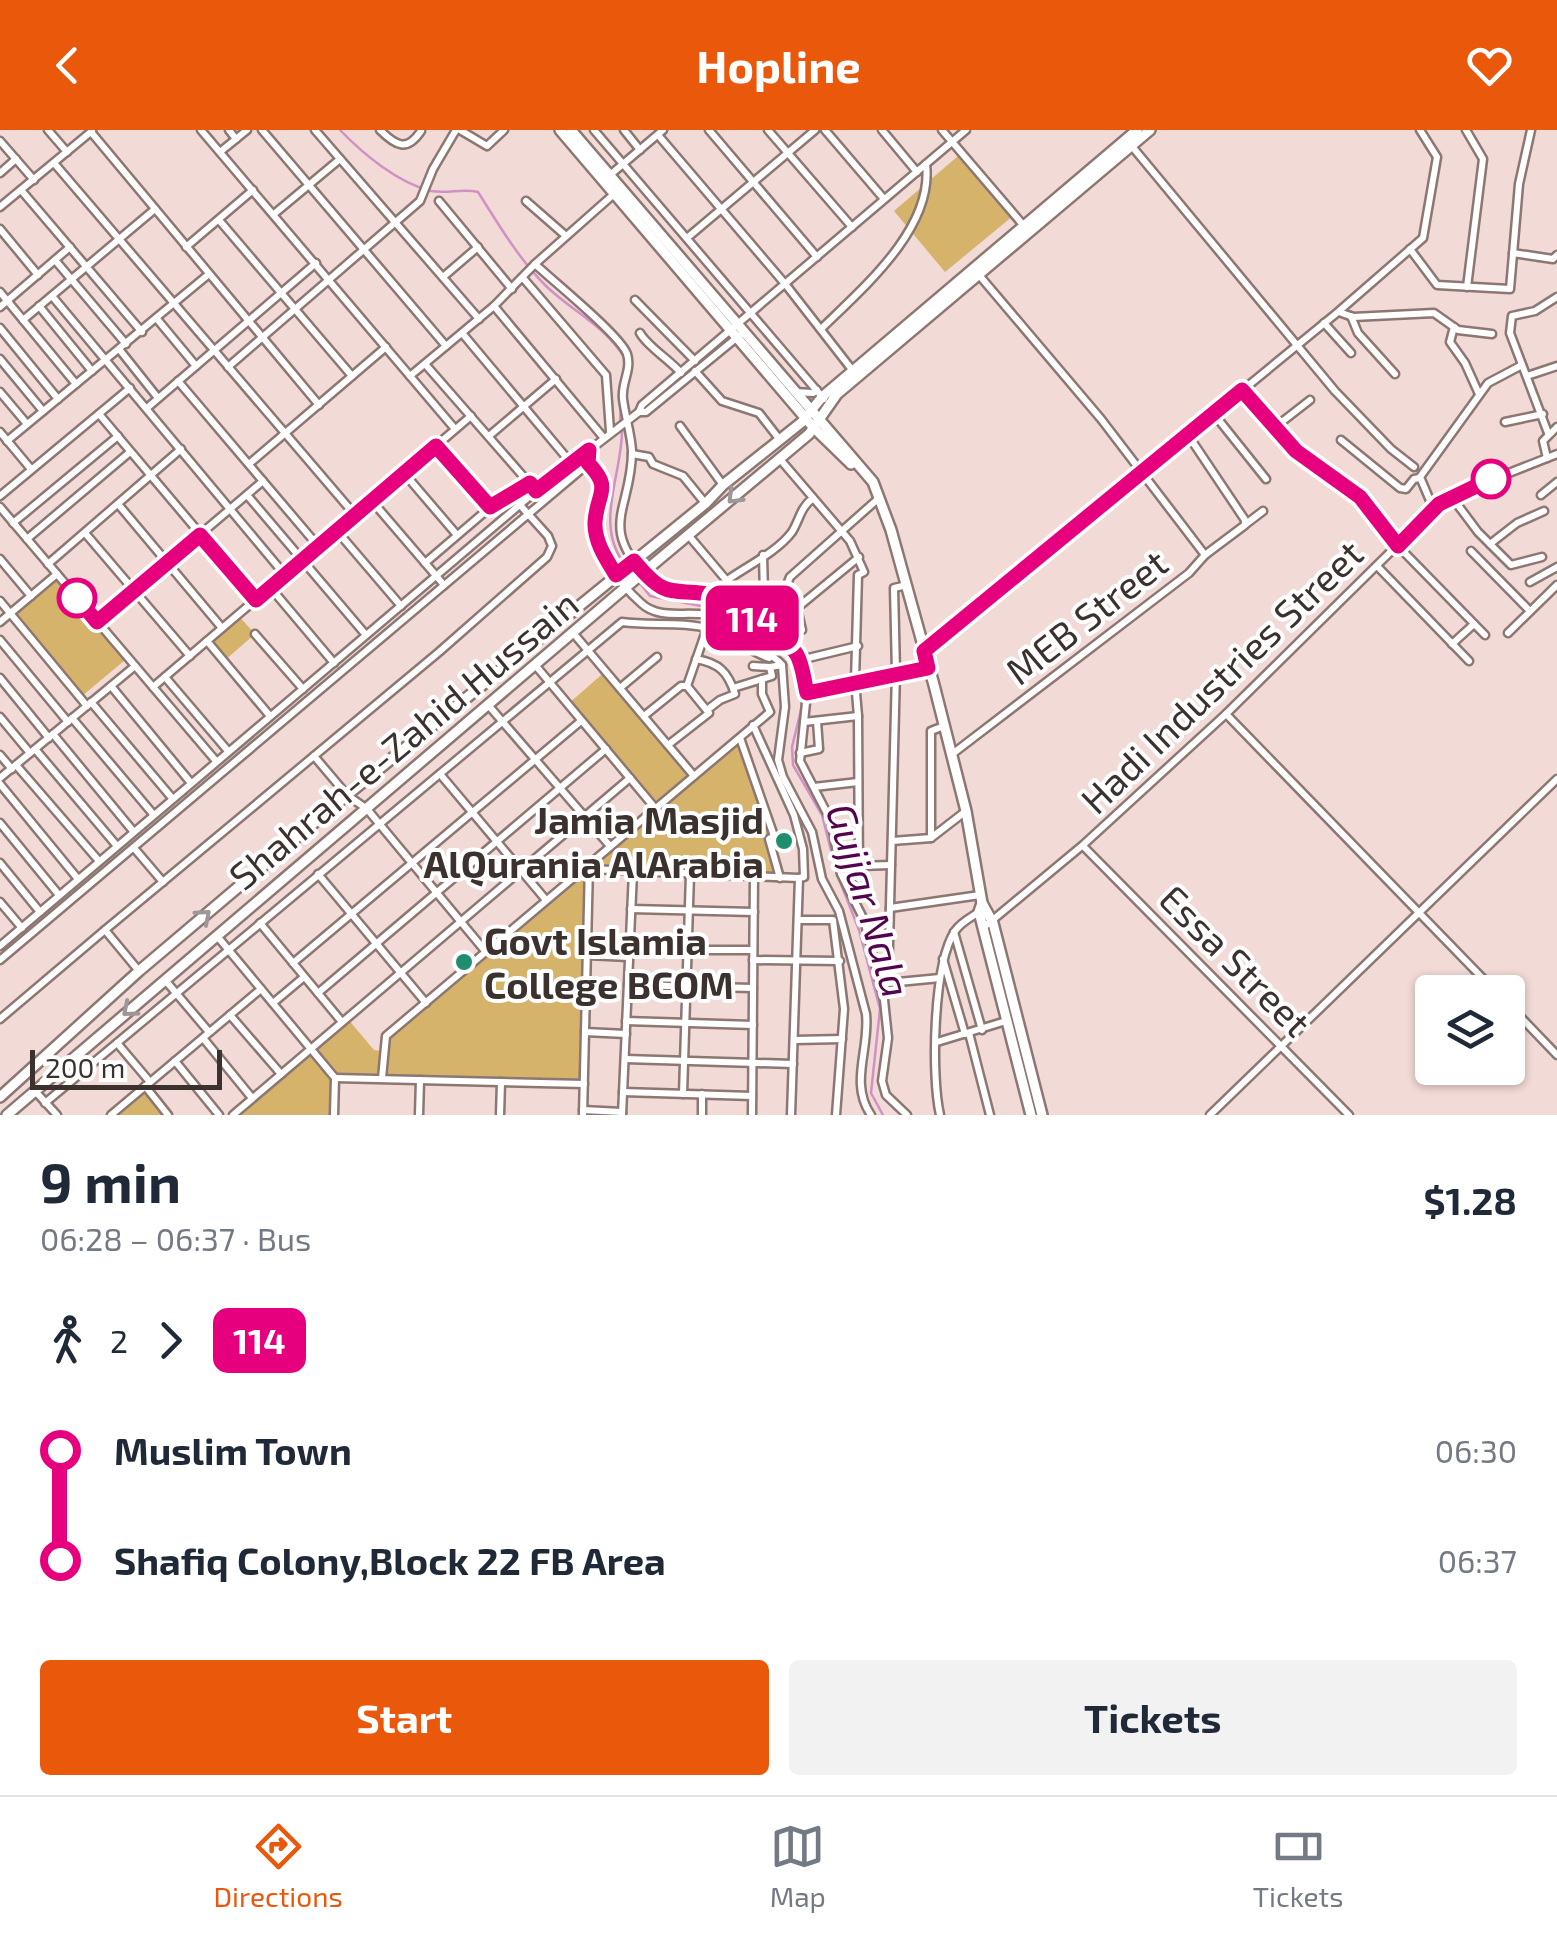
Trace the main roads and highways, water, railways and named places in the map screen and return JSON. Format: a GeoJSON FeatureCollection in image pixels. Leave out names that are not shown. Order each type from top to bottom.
{"type":"FeatureCollection","features":[{"type":"Feature","properties":{"kind":"main road"},"geometry":{"type":"LineString","coordinates":[[560,130],[817,424],[856,461],[878,495],[966,811],[981,903],[1042,1115]]}},
{"type":"Feature","properties":{"kind":"main road"},"geometry":{"type":"LineString","coordinates":[[571,130],[738,332],[794,392],[809,415]]}},
{"type":"Feature","properties":{"kind":"main road","name":"Shahrah-e-Zahid Hussain"},"geometry":{"type":"LineString","coordinates":[[6,1115],[721,510],[734,494],[817,424],[822,397],[979,275],[1129,142],[1137,130]]}},
{"type":"Feature","properties":{"kind":"main road","name":"Shahrah-e-Zahid Hussain"},"geometry":{"type":"LineString","coordinates":[[0,1097],[347,795],[706,504],[723,485],[809,415],[822,397],[1024,226],[1129,142],[1150,130]]}},
{"type":"Feature","properties":{"kind":"main road"},"geometry":{"type":"LineString","coordinates":[[396,754],[412,772]]}},
{"type":"Feature","properties":{"kind":"main road"},"geometry":{"type":"LineString","coordinates":[[988,925],[1006,1022],[1031,1115]]}},
{"type":"Feature","properties":{"kind":"main road"},"geometry":{"type":"LineString","coordinates":[[0,1108],[6,1115]]}},
{"type":"Feature","properties":{"kind":"waterway","name":"Gujjar Nala"},"geometry":{"type":"LineString","coordinates":[[340,130],[370,158],[419,187],[478,192],[536,275],[608,337],[625,359]]}},
{"type":"Feature","properties":{"kind":"waterway","name":"Gujjar Nala"},"geometry":{"type":"LineString","coordinates":[[620,422],[621,405]]}},
{"type":"Feature","properties":{"kind":"waterway","name":"Gujjar Nala"},"geometry":{"type":"LineString","coordinates":[[622,430],[610,517],[616,550],[626,566]]}},
{"type":"Feature","properties":{"kind":"waterway","name":"Gujjar Nala"},"geometry":{"type":"LineString","coordinates":[[631,572],[650,596],[732,612],[775,650],[791,655],[798,666],[802,706],[792,747],[793,765],[822,815],[880,1009],[871,1093],[883,1115]]}},
{"type":"Feature","properties":{"kind":"place","name":"Jamia Masjid AlQurania AlArabia"},"geometry":{"type":"Point","coordinates":[784,841]}},
{"type":"Feature","properties":{"kind":"place","name":"Govt Islamia College BCOM"},"geometry":{"type":"Point","coordinates":[464,962]}}]}
